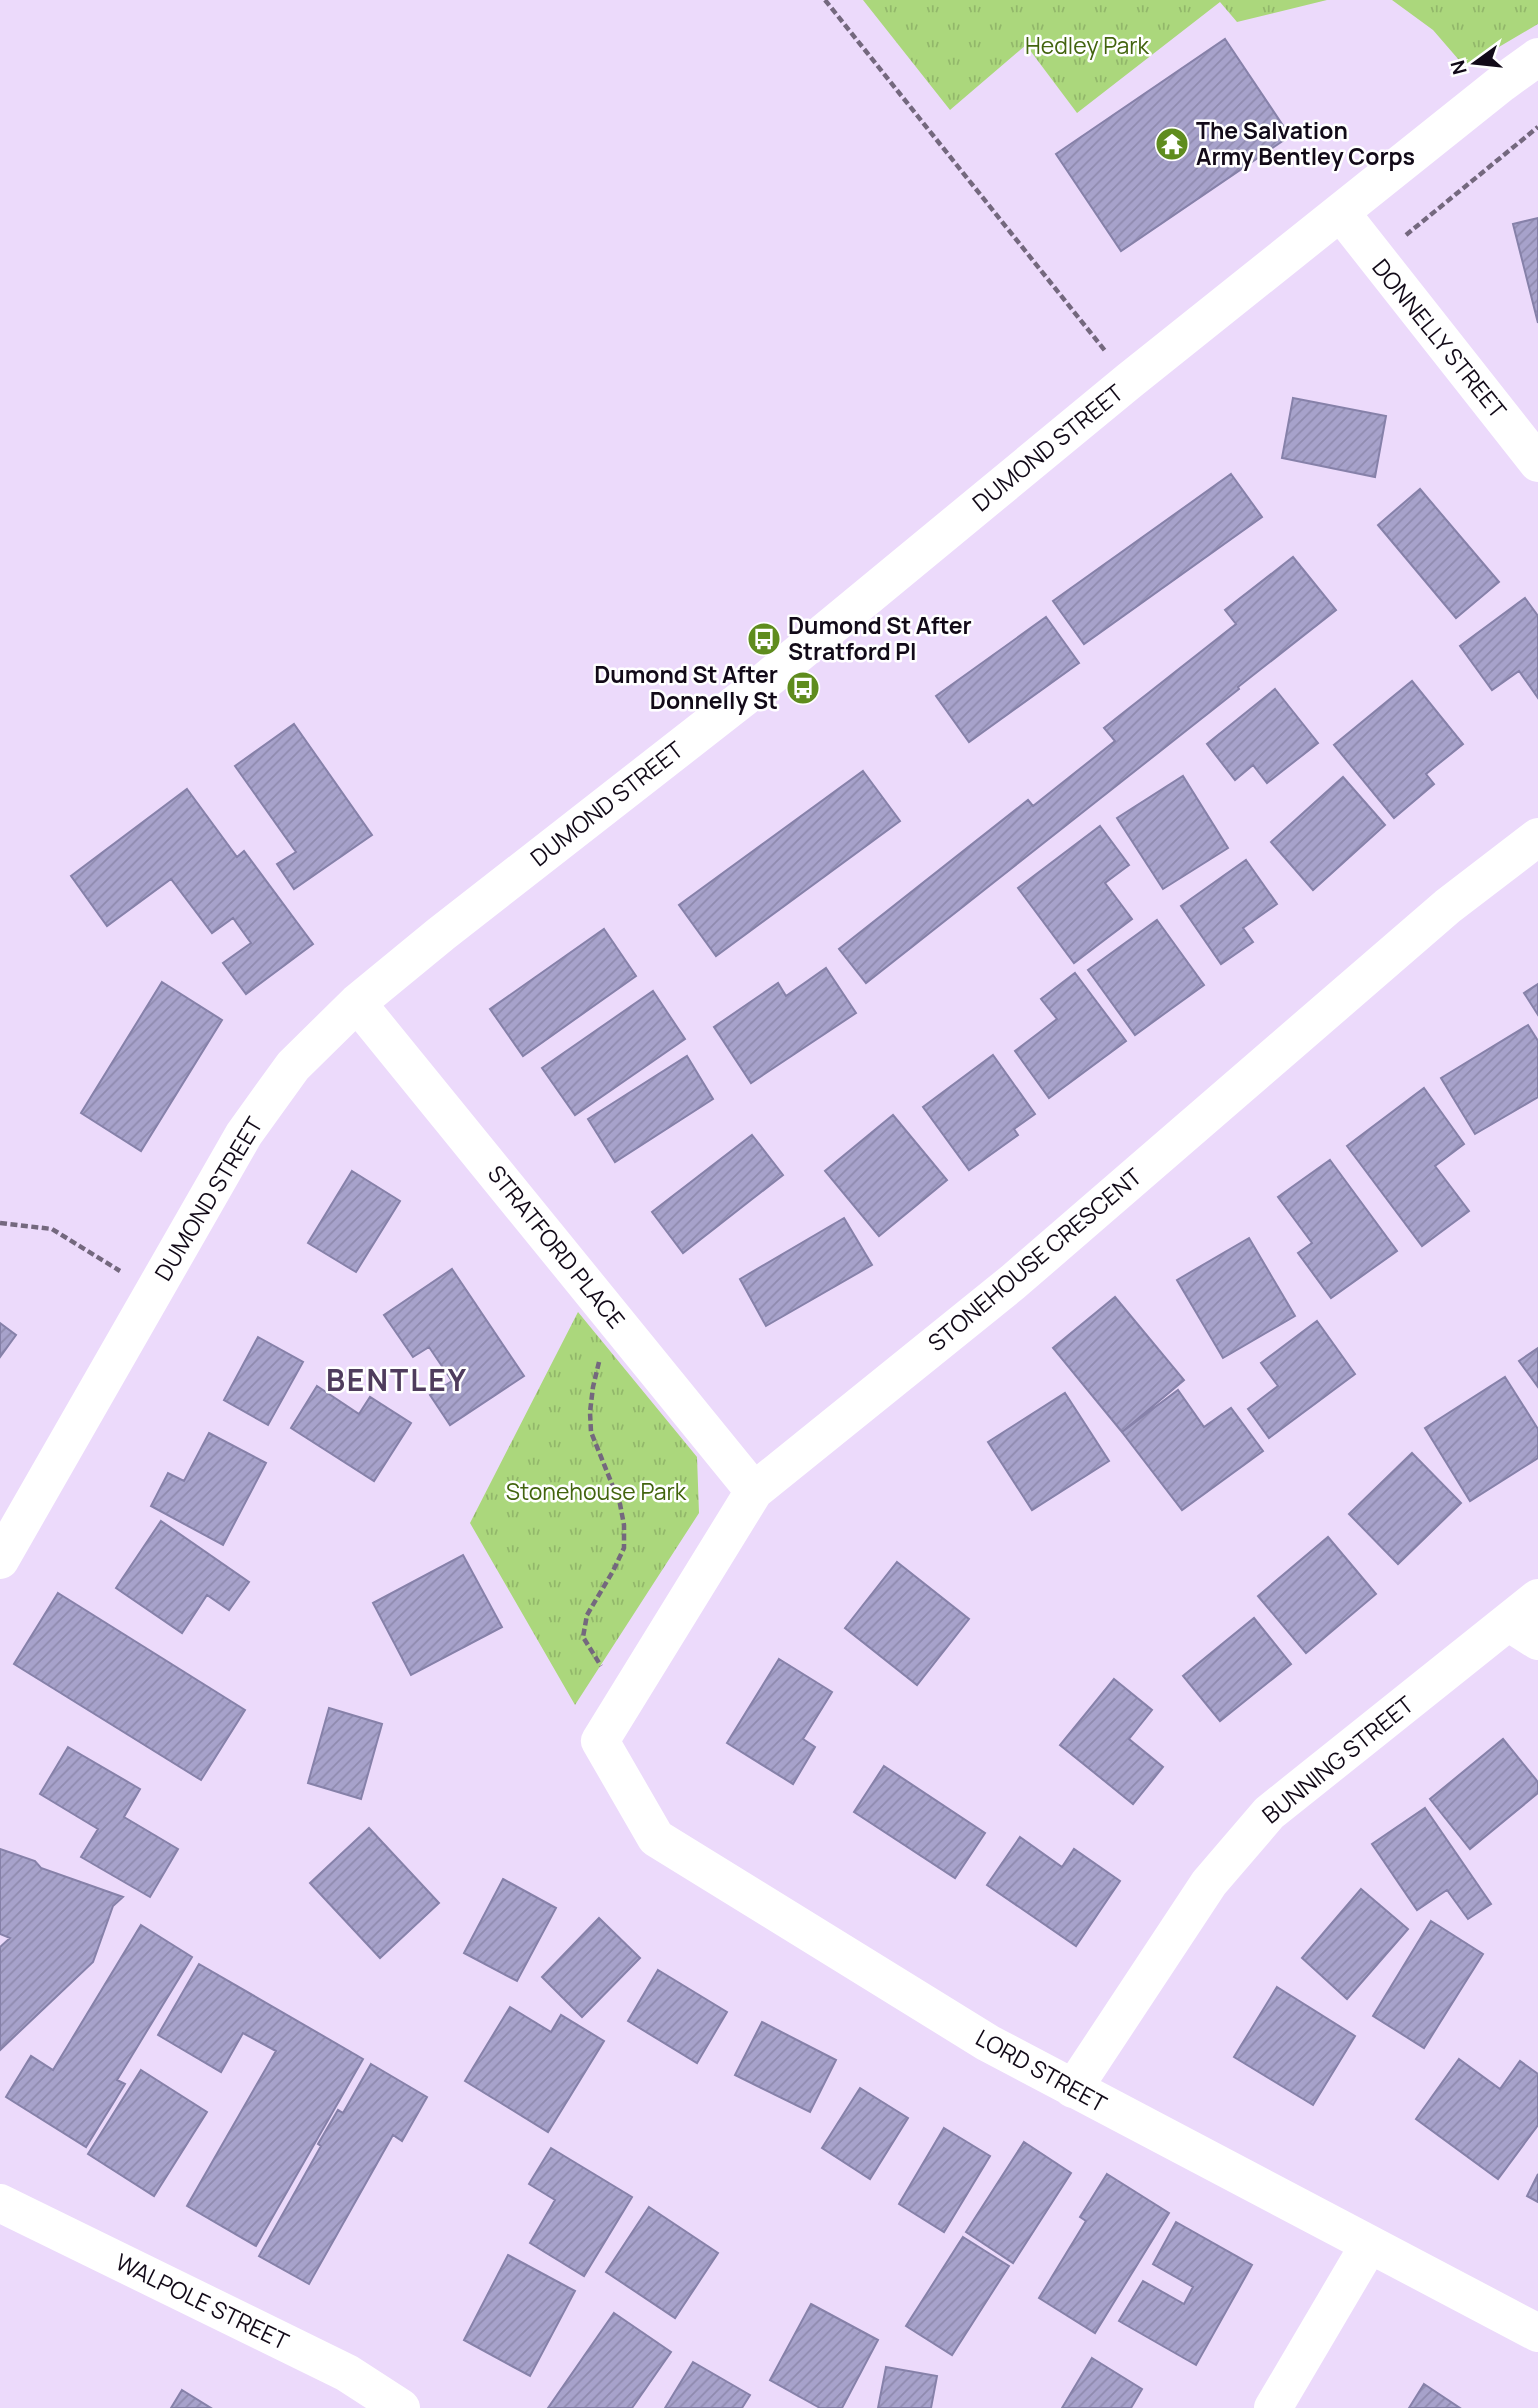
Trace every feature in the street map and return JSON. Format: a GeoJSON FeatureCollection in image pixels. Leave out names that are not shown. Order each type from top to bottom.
{"type":"FeatureCollection","features":[{"type":"Feature","properties":{"kind":"street","name":"DUMOND STREET"},"geometry":{"type":"LineString","coordinates":[[0,1560],[244,1134],[293,1066],[357,1003],[441,933],[764,682],[1129,381],[1538,57]]}},
{"type":"Feature","properties":{"kind":"street","name":"DONNELLY STREET"},"geometry":{"type":"LineString","coordinates":[[1341,213],[1538,463]]}},
{"type":"Feature","properties":{"kind":"street","name":"STONEHOUSE CRESCENT"},"geometry":{"type":"LineString","coordinates":[[600,1741],[754,1491],[1013,1282],[1448,906],[1538,837]]}},
{"type":"Feature","properties":{"kind":"street","name":"STRATFORD PLACE"},"geometry":{"type":"LineString","coordinates":[[357,1003],[754,1491]]}},
{"type":"Feature","properties":{"kind":"street","name":"BUNNING STREET"},"geometry":{"type":"LineString","coordinates":[[1073,2089],[1209,1883],[1269,1812],[1523,1632],[1538,1598]]}},
{"type":"Feature","properties":{"kind":"street","name":"LORD STREET"},"geometry":{"type":"LineString","coordinates":[[600,1741],[656,1838],[988,2043],[1538,2333]]}},
{"type":"Feature","properties":{"kind":"street","name":"WALPOLE STREET"},"geometry":{"type":"LineString","coordinates":[[0,2203],[347,2373],[401,2408]]}},
{"type":"Feature","properties":{"kind":"street"},"geometry":{"type":"LineString","coordinates":[[1273,2408],[1369,2245]]}},
{"type":"Feature","properties":{"kind":"path"},"geometry":{"type":"LineString","coordinates":[[825,0],[1129,381]]}},
{"type":"Feature","properties":{"kind":"path"},"geometry":{"type":"LineString","coordinates":[[1400,240],[1538,127]]}},
{"type":"Feature","properties":{"kind":"path"},"geometry":{"type":"LineString","coordinates":[[0,1223],[52,1230],[154,1292]]}},
{"type":"Feature","properties":{"kind":"path"},"geometry":{"type":"LineString","coordinates":[[603,1356],[597,1366],[593,1387],[591,1432],[620,1504],[624,1548],[587,1615],[583,1637],[612,1681],[630,1692]]}},
{"type":"Feature","properties":{"kind":"green space","name":"Hedley Park"},"geometry":{"type":"Polygon","coordinates":[[[863,0],[1327,0],[1237,22],[1220,2],[1077,113],[1026,45],[950,110],[863,0]]]}},
{"type":"Feature","properties":{"kind":"green space"},"geometry":{"type":"Polygon","coordinates":[[[1392,0],[1538,0],[1538,24],[1465,67],[1433,30],[1392,0]]]}},
{"type":"Feature","properties":{"kind":"green space","name":"Stonehouse Park"},"geometry":{"type":"Polygon","coordinates":[[[578,1312],[697,1457],[699,1513],[575,1705],[470,1523],[578,1312]]]}},
{"type":"Feature","properties":{"kind":"building"},"geometry":{"type":"Polygon","coordinates":[[[1225,39],[1290,136],[1121,251],[1056,154],[1225,39]]]}},
{"type":"Feature","properties":{"kind":"building"},"geometry":{"type":"Polygon","coordinates":[[[1538,218],[1538,323],[1513,224],[1538,218]]]}},
{"type":"Feature","properties":{"kind":"building"},"geometry":{"type":"Polygon","coordinates":[[[1293,398],[1386,416],[1375,477],[1282,458],[1293,398]]]}},
{"type":"Feature","properties":{"kind":"building"},"geometry":{"type":"Polygon","coordinates":[[[1231,474],[1262,517],[1084,644],[1053,601],[1231,474]]]}},
{"type":"Feature","properties":{"kind":"building"},"geometry":{"type":"Polygon","coordinates":[[[1420,489],[1499,582],[1456,618],[1378,525],[1420,489]]]}},
{"type":"Feature","properties":{"kind":"building"},"geometry":{"type":"Polygon","coordinates":[[[1293,557],[1336,610],[866,983],[839,949],[1028,800],[1033,806],[1115,741],[1104,728],[1236,624],[1225,610],[1293,557]]]}},
{"type":"Feature","properties":{"kind":"building"},"geometry":{"type":"Polygon","coordinates":[[[1525,598],[1538,616],[1538,698],[1519,671],[1492,690],[1460,646],[1525,598]]]}},
{"type":"Feature","properties":{"kind":"building"},"geometry":{"type":"Polygon","coordinates":[[[1046,617],[1079,663],[969,742],[936,696],[1046,617]]]}},
{"type":"Feature","properties":{"kind":"building"},"geometry":{"type":"Polygon","coordinates":[[[1412,681],[1463,744],[1426,774],[1434,784],[1394,818],[1334,745],[1412,681]]]}},
{"type":"Feature","properties":{"kind":"building"},"geometry":{"type":"Polygon","coordinates":[[[1275,689],[1318,743],[1267,783],[1253,765],[1235,780],[1207,744],[1275,689]]]}},
{"type":"Feature","properties":{"kind":"building"},"geometry":{"type":"Polygon","coordinates":[[[294,724],[372,835],[294,889],[277,864],[296,852],[235,766],[294,724]]]}},
{"type":"Feature","properties":{"kind":"building"},"geometry":{"type":"Polygon","coordinates":[[[863,771],[900,821],[716,956],[679,905],[863,771]]]}},
{"type":"Feature","properties":{"kind":"building"},"geometry":{"type":"Polygon","coordinates":[[[1183,776],[1228,848],[1163,889],[1117,818],[1183,776]]]}},
{"type":"Feature","properties":{"kind":"building"},"geometry":{"type":"Polygon","coordinates":[[[1343,777],[1385,825],[1313,890],[1271,842],[1343,777]]]}},
{"type":"Feature","properties":{"kind":"building"},"geometry":{"type":"Polygon","coordinates":[[[187,789],[237,857],[244,851],[313,944],[246,994],[223,963],[251,943],[233,918],[212,933],[171,879],[107,926],[71,876],[187,789]]]}},
{"type":"Feature","properties":{"kind":"building"},"geometry":{"type":"Polygon","coordinates":[[[1100,826],[1129,865],[1105,883],[1132,919],[1074,963],[1018,888],[1100,826]]]}},
{"type":"Feature","properties":{"kind":"building"},"geometry":{"type":"Polygon","coordinates":[[[1246,860],[1277,904],[1243,928],[1253,942],[1221,964],[1181,906],[1246,860]]]}},
{"type":"Feature","properties":{"kind":"building"},"geometry":{"type":"Polygon","coordinates":[[[1157,920],[1204,985],[1135,1035],[1088,970],[1157,920]]]}},
{"type":"Feature","properties":{"kind":"building"},"geometry":{"type":"Polygon","coordinates":[[[604,929],[636,976],[523,1056],[490,1009],[604,929]]]}},
{"type":"Feature","properties":{"kind":"building"},"geometry":{"type":"Polygon","coordinates":[[[826,968],[856,1013],[751,1083],[714,1027],[778,983],[786,996],[826,968]]]}},
{"type":"Feature","properties":{"kind":"building"},"geometry":{"type":"Polygon","coordinates":[[[1075,973],[1126,1041],[1049,1098],[1015,1051],[1057,1019],[1041,999],[1075,973]]]}},
{"type":"Feature","properties":{"kind":"building"},"geometry":{"type":"Polygon","coordinates":[[[162,982],[222,1020],[141,1151],[81,1113],[162,982]]]}},
{"type":"Feature","properties":{"kind":"building"},"geometry":{"type":"Polygon","coordinates":[[[1538,984],[1538,1015],[1524,993],[1538,984]]]}},
{"type":"Feature","properties":{"kind":"building"},"geometry":{"type":"Polygon","coordinates":[[[653,991],[685,1039],[575,1115],[542,1068],[653,991]]]}},
{"type":"Feature","properties":{"kind":"building"},"geometry":{"type":"Polygon","coordinates":[[[1528,1025],[1538,1041],[1538,1097],[1475,1134],[1441,1078],[1528,1025]]]}},
{"type":"Feature","properties":{"kind":"building"},"geometry":{"type":"Polygon","coordinates":[[[993,1055],[1035,1114],[1014,1129],[1018,1135],[969,1170],[923,1107],[993,1055]]]}},
{"type":"Feature","properties":{"kind":"building"},"geometry":{"type":"Polygon","coordinates":[[[687,1056],[713,1099],[615,1162],[588,1119],[687,1056]]]}},
{"type":"Feature","properties":{"kind":"building"},"geometry":{"type":"Polygon","coordinates":[[[1424,1088],[1464,1144],[1435,1166],[1469,1211],[1422,1246],[1347,1146],[1424,1088]]]}},
{"type":"Feature","properties":{"kind":"building"},"geometry":{"type":"Polygon","coordinates":[[[893,1115],[947,1180],[879,1236],[825,1171],[893,1115]]]}},
{"type":"Feature","properties":{"kind":"building"},"geometry":{"type":"Polygon","coordinates":[[[752,1135],[783,1175],[683,1253],[652,1212],[752,1135]]]}},
{"type":"Feature","properties":{"kind":"building"},"geometry":{"type":"Polygon","coordinates":[[[1330,1160],[1397,1251],[1331,1298],[1298,1253],[1312,1243],[1278,1197],[1330,1160]]]}},
{"type":"Feature","properties":{"kind":"building"},"geometry":{"type":"Polygon","coordinates":[[[352,1171],[400,1201],[356,1272],[308,1243],[352,1171]]]}},
{"type":"Feature","properties":{"kind":"building"},"geometry":{"type":"Polygon","coordinates":[[[844,1218],[872,1265],[766,1326],[740,1279],[844,1218]]]}},
{"type":"Feature","properties":{"kind":"building"},"geometry":{"type":"Polygon","coordinates":[[[1249,1238],[1295,1316],[1223,1358],[1177,1280],[1249,1238]]]}},
{"type":"Feature","properties":{"kind":"building"},"geometry":{"type":"Polygon","coordinates":[[[452,1269],[524,1376],[450,1425],[430,1395],[452,1381],[429,1347],[413,1357],[384,1315],[452,1269]]]}},
{"type":"Feature","properties":{"kind":"building"},"geometry":{"type":"Polygon","coordinates":[[[1115,1297],[1184,1380],[1122,1432],[1053,1348],[1115,1297]]]}},
{"type":"Feature","properties":{"kind":"building"},"geometry":{"type":"Polygon","coordinates":[[[1317,1321],[1355,1374],[1269,1438],[1248,1409],[1278,1386],[1261,1363],[1317,1321]]]}},
{"type":"Feature","properties":{"kind":"building"},"geometry":{"type":"Polygon","coordinates":[[[0,1323],[16,1335],[0,1357],[0,1323]]]}},
{"type":"Feature","properties":{"kind":"building"},"geometry":{"type":"Polygon","coordinates":[[[258,1337],[303,1362],[268,1425],[224,1400],[258,1337]]]}},
{"type":"Feature","properties":{"kind":"building"},"geometry":{"type":"Polygon","coordinates":[[[1538,1348],[1538,1387],[1519,1361],[1538,1348]]]}},
{"type":"Feature","properties":{"kind":"building"},"geometry":{"type":"Polygon","coordinates":[[[1505,1377],[1538,1429],[1538,1458],[1470,1501],[1425,1428],[1505,1377]]]}},
{"type":"Feature","properties":{"kind":"building"},"geometry":{"type":"Polygon","coordinates":[[[317,1386],[359,1414],[370,1397],[411,1423],[374,1481],[291,1428],[317,1386]]]}},
{"type":"Feature","properties":{"kind":"building"},"geometry":{"type":"Polygon","coordinates":[[[1178,1390],[1204,1427],[1231,1408],[1263,1451],[1182,1510],[1122,1432],[1178,1390]]]}},
{"type":"Feature","properties":{"kind":"building"},"geometry":{"type":"Polygon","coordinates":[[[1065,1393],[1109,1461],[1032,1510],[988,1442],[1065,1393]]]}},
{"type":"Feature","properties":{"kind":"building"},"geometry":{"type":"Polygon","coordinates":[[[209,1433],[266,1463],[223,1545],[151,1506],[168,1473],[184,1481],[209,1433]]]}},
{"type":"Feature","properties":{"kind":"building"},"geometry":{"type":"Polygon","coordinates":[[[1412,1453],[1461,1503],[1398,1564],[1349,1514],[1412,1453]]]}},
{"type":"Feature","properties":{"kind":"building"},"geometry":{"type":"Polygon","coordinates":[[[161,1521],[249,1582],[229,1610],[207,1595],[182,1633],[116,1588],[161,1521]]]}},
{"type":"Feature","properties":{"kind":"building"},"geometry":{"type":"Polygon","coordinates":[[[1328,1537],[1376,1594],[1306,1653],[1258,1596],[1328,1537]]]}},
{"type":"Feature","properties":{"kind":"building"},"geometry":{"type":"Polygon","coordinates":[[[463,1555],[502,1627],[411,1675],[373,1603],[463,1555]]]}},
{"type":"Feature","properties":{"kind":"building"},"geometry":{"type":"Polygon","coordinates":[[[897,1562],[969,1619],[917,1685],[845,1628],[897,1562]]]}},
{"type":"Feature","properties":{"kind":"building"},"geometry":{"type":"Polygon","coordinates":[[[58,1593],[245,1710],[201,1780],[14,1664],[58,1593]]]}},
{"type":"Feature","properties":{"kind":"building"},"geometry":{"type":"Polygon","coordinates":[[[1254,1618],[1291,1664],[1220,1721],[1183,1676],[1254,1618]]]}},
{"type":"Feature","properties":{"kind":"building"},"geometry":{"type":"Polygon","coordinates":[[[779,1659],[832,1692],[803,1739],[815,1747],[793,1784],[727,1743],[779,1659]]]}},
{"type":"Feature","properties":{"kind":"building"},"geometry":{"type":"Polygon","coordinates":[[[1114,1679],[1152,1710],[1129,1739],[1163,1767],[1133,1804],[1060,1745],[1114,1679]]]}},
{"type":"Feature","properties":{"kind":"building"},"geometry":{"type":"Polygon","coordinates":[[[329,1708],[382,1724],[361,1799],[308,1783],[329,1708]]]}},
{"type":"Feature","properties":{"kind":"building"},"geometry":{"type":"Polygon","coordinates":[[[1503,1739],[1538,1782],[1538,1793],[1470,1849],[1430,1799],[1503,1739]]]}},
{"type":"Feature","properties":{"kind":"building"},"geometry":{"type":"Polygon","coordinates":[[[68,1747],[140,1789],[124,1817],[178,1849],[150,1897],[81,1857],[98,1829],[40,1794],[68,1747]]]}},
{"type":"Feature","properties":{"kind":"building"},"geometry":{"type":"Polygon","coordinates":[[[884,1766],[985,1833],[955,1878],[854,1812],[884,1766]]]}},
{"type":"Feature","properties":{"kind":"building"},"geometry":{"type":"Polygon","coordinates":[[[1425,1808],[1491,1904],[1468,1919],[1447,1890],[1417,1910],[1372,1844],[1425,1808]]]}},
{"type":"Feature","properties":{"kind":"building"},"geometry":{"type":"Polygon","coordinates":[[[369,1828],[439,1903],[380,1958],[310,1883],[369,1828]]]}},
{"type":"Feature","properties":{"kind":"building"},"geometry":{"type":"Polygon","coordinates":[[[1020,1837],[1062,1867],[1074,1849],[1120,1881],[1076,1946],[987,1885],[1020,1837]]]}},
{"type":"Feature","properties":{"kind":"building"},"geometry":{"type":"Polygon","coordinates":[[[0,1849],[35,1861],[41,1868],[123,1897],[113,1906],[93,1962],[0,2050],[0,1947],[10,1938],[0,1934],[0,1849]]]}},
{"type":"Feature","properties":{"kind":"building"},"geometry":{"type":"Polygon","coordinates":[[[503,1879],[556,1908],[517,1981],[464,1953],[503,1879]]]}},
{"type":"Feature","properties":{"kind":"building"},"geometry":{"type":"Polygon","coordinates":[[[1361,1889],[1408,1929],[1347,1999],[1302,1958],[1361,1889]]]}},
{"type":"Feature","properties":{"kind":"building"},"geometry":{"type":"Polygon","coordinates":[[[599,1918],[640,1958],[582,2017],[542,1977],[599,1918]]]}},
{"type":"Feature","properties":{"kind":"building"},"geometry":{"type":"Polygon","coordinates":[[[1431,1921],[1483,1954],[1424,2048],[1373,2016],[1431,1921]]]}},
{"type":"Feature","properties":{"kind":"building"},"geometry":{"type":"Polygon","coordinates":[[[141,1925],[192,1957],[117,2080],[125,2084],[86,2147],[6,2097],[31,2056],[53,2070],[141,1925]]]}},
{"type":"Feature","properties":{"kind":"building"},"geometry":{"type":"Polygon","coordinates":[[[199,1964],[363,2059],[256,2246],[187,2206],[276,2051],[243,2033],[221,2072],[158,2035],[199,1964]]]}},
{"type":"Feature","properties":{"kind":"building"},"geometry":{"type":"Polygon","coordinates":[[[658,1970],[727,2012],[697,2063],[628,2021],[658,1970]]]}},
{"type":"Feature","properties":{"kind":"building"},"geometry":{"type":"Polygon","coordinates":[[[1277,1987],[1355,2036],[1313,2105],[1234,2057],[1277,1987]]]}},
{"type":"Feature","properties":{"kind":"building"},"geometry":{"type":"Polygon","coordinates":[[[510,2007],[551,2032],[561,2015],[604,2041],[548,2132],[465,2081],[510,2007]]]}},
{"type":"Feature","properties":{"kind":"building"},"geometry":{"type":"Polygon","coordinates":[[[762,2022],[836,2060],[810,2112],[735,2075],[762,2022]]]}},
{"type":"Feature","properties":{"kind":"building"},"geometry":{"type":"Polygon","coordinates":[[[1459,2059],[1500,2089],[1520,2061],[1538,2074],[1538,2125],[1498,2179],[1416,2119],[1459,2059]]]}},
{"type":"Feature","properties":{"kind":"building"},"geometry":{"type":"Polygon","coordinates":[[[371,2064],[427,2097],[402,2141],[393,2135],[309,2284],[259,2256],[321,2146],[318,2144],[338,2110],[343,2113],[371,2064]]]}},
{"type":"Feature","properties":{"kind":"building"},"geometry":{"type":"Polygon","coordinates":[[[141,2070],[207,2112],[154,2196],[88,2154],[141,2070]]]}},
{"type":"Feature","properties":{"kind":"building"},"geometry":{"type":"Polygon","coordinates":[[[860,2088],[908,2118],[870,2179],[822,2148],[860,2088]]]}},
{"type":"Feature","properties":{"kind":"building"},"geometry":{"type":"Polygon","coordinates":[[[944,2128],[990,2156],[944,2232],[899,2204],[944,2128]]]}},
{"type":"Feature","properties":{"kind":"building"},"geometry":{"type":"Polygon","coordinates":[[[1024,2142],[1071,2173],[1013,2263],[966,2232],[1024,2142]]]}},
{"type":"Feature","properties":{"kind":"building"},"geometry":{"type":"Polygon","coordinates":[[[551,2148],[632,2197],[584,2276],[530,2243],[555,2200],[529,2184],[551,2148]]]}},
{"type":"Feature","properties":{"kind":"building"},"geometry":{"type":"Polygon","coordinates":[[[1107,2174],[1169,2213],[1095,2333],[1039,2298],[1086,2221],[1080,2217],[1107,2174]]]}},
{"type":"Feature","properties":{"kind":"building"},"geometry":{"type":"Polygon","coordinates":[[[1538,2174],[1538,2202],[1527,2196],[1538,2174]]]}},
{"type":"Feature","properties":{"kind":"building"},"geometry":{"type":"Polygon","coordinates":[[[649,2207],[718,2253],[675,2318],[606,2272],[649,2207]]]}},
{"type":"Feature","properties":{"kind":"building"},"geometry":{"type":"Polygon","coordinates":[[[1176,2222],[1252,2265],[1196,2365],[1119,2321],[1143,2281],[1184,2304],[1193,2287],[1153,2264],[1176,2222]]]}},
{"type":"Feature","properties":{"kind":"building"},"geometry":{"type":"Polygon","coordinates":[[[963,2237],[1009,2266],[952,2355],[906,2326],[963,2237]]]}},
{"type":"Feature","properties":{"kind":"building"},"geometry":{"type":"Polygon","coordinates":[[[508,2255],[575,2291],[530,2376],[464,2340],[508,2255]]]}},
{"type":"Feature","properties":{"kind":"building"},"geometry":{"type":"Polygon","coordinates":[[[811,2304],[878,2340],[842,2408],[820,2408],[770,2380],[811,2304]]]}},
{"type":"Feature","properties":{"kind":"building"},"geometry":{"type":"Polygon","coordinates":[[[614,2313],[671,2352],[632,2408],[548,2408],[614,2313]]]}},
{"type":"Feature","properties":{"kind":"building"},"geometry":{"type":"Polygon","coordinates":[[[1092,2358],[1142,2389],[1131,2408],[1062,2408],[1092,2358]]]}},
{"type":"Feature","properties":{"kind":"building"},"geometry":{"type":"Polygon","coordinates":[[[693,2362],[750,2395],[742,2408],[665,2408],[693,2362]]]}},
{"type":"Feature","properties":{"kind":"building"},"geometry":{"type":"Polygon","coordinates":[[[886,2367],[937,2376],[931,2408],[878,2408],[886,2367]]]}},
{"type":"Feature","properties":{"kind":"building"},"geometry":{"type":"Polygon","coordinates":[[[1424,2384],[1460,2408],[1409,2408],[1424,2384]]]}},
{"type":"Feature","properties":{"kind":"building"},"geometry":{"type":"Polygon","coordinates":[[[182,2390],[211,2408],[171,2408],[182,2390]]]}},
{"type":"Feature","properties":{"kind":"place","name":"The Salvation Army Bentley Corps"},"geometry":{"type":"Point","coordinates":[1172,144]}},
{"type":"Feature","properties":{"kind":"place","name":"Dumond St After Stratford Pl"},"geometry":{"type":"Point","coordinates":[764,639]}},
{"type":"Feature","properties":{"kind":"place","name":"Dumond St After Donnelly St"},"geometry":{"type":"Point","coordinates":[803,688]}},
{"type":"Feature","properties":{"kind":"district","name":"BENTLEY"},"geometry":{"type":"Point","coordinates":[397,1381]}}]}
